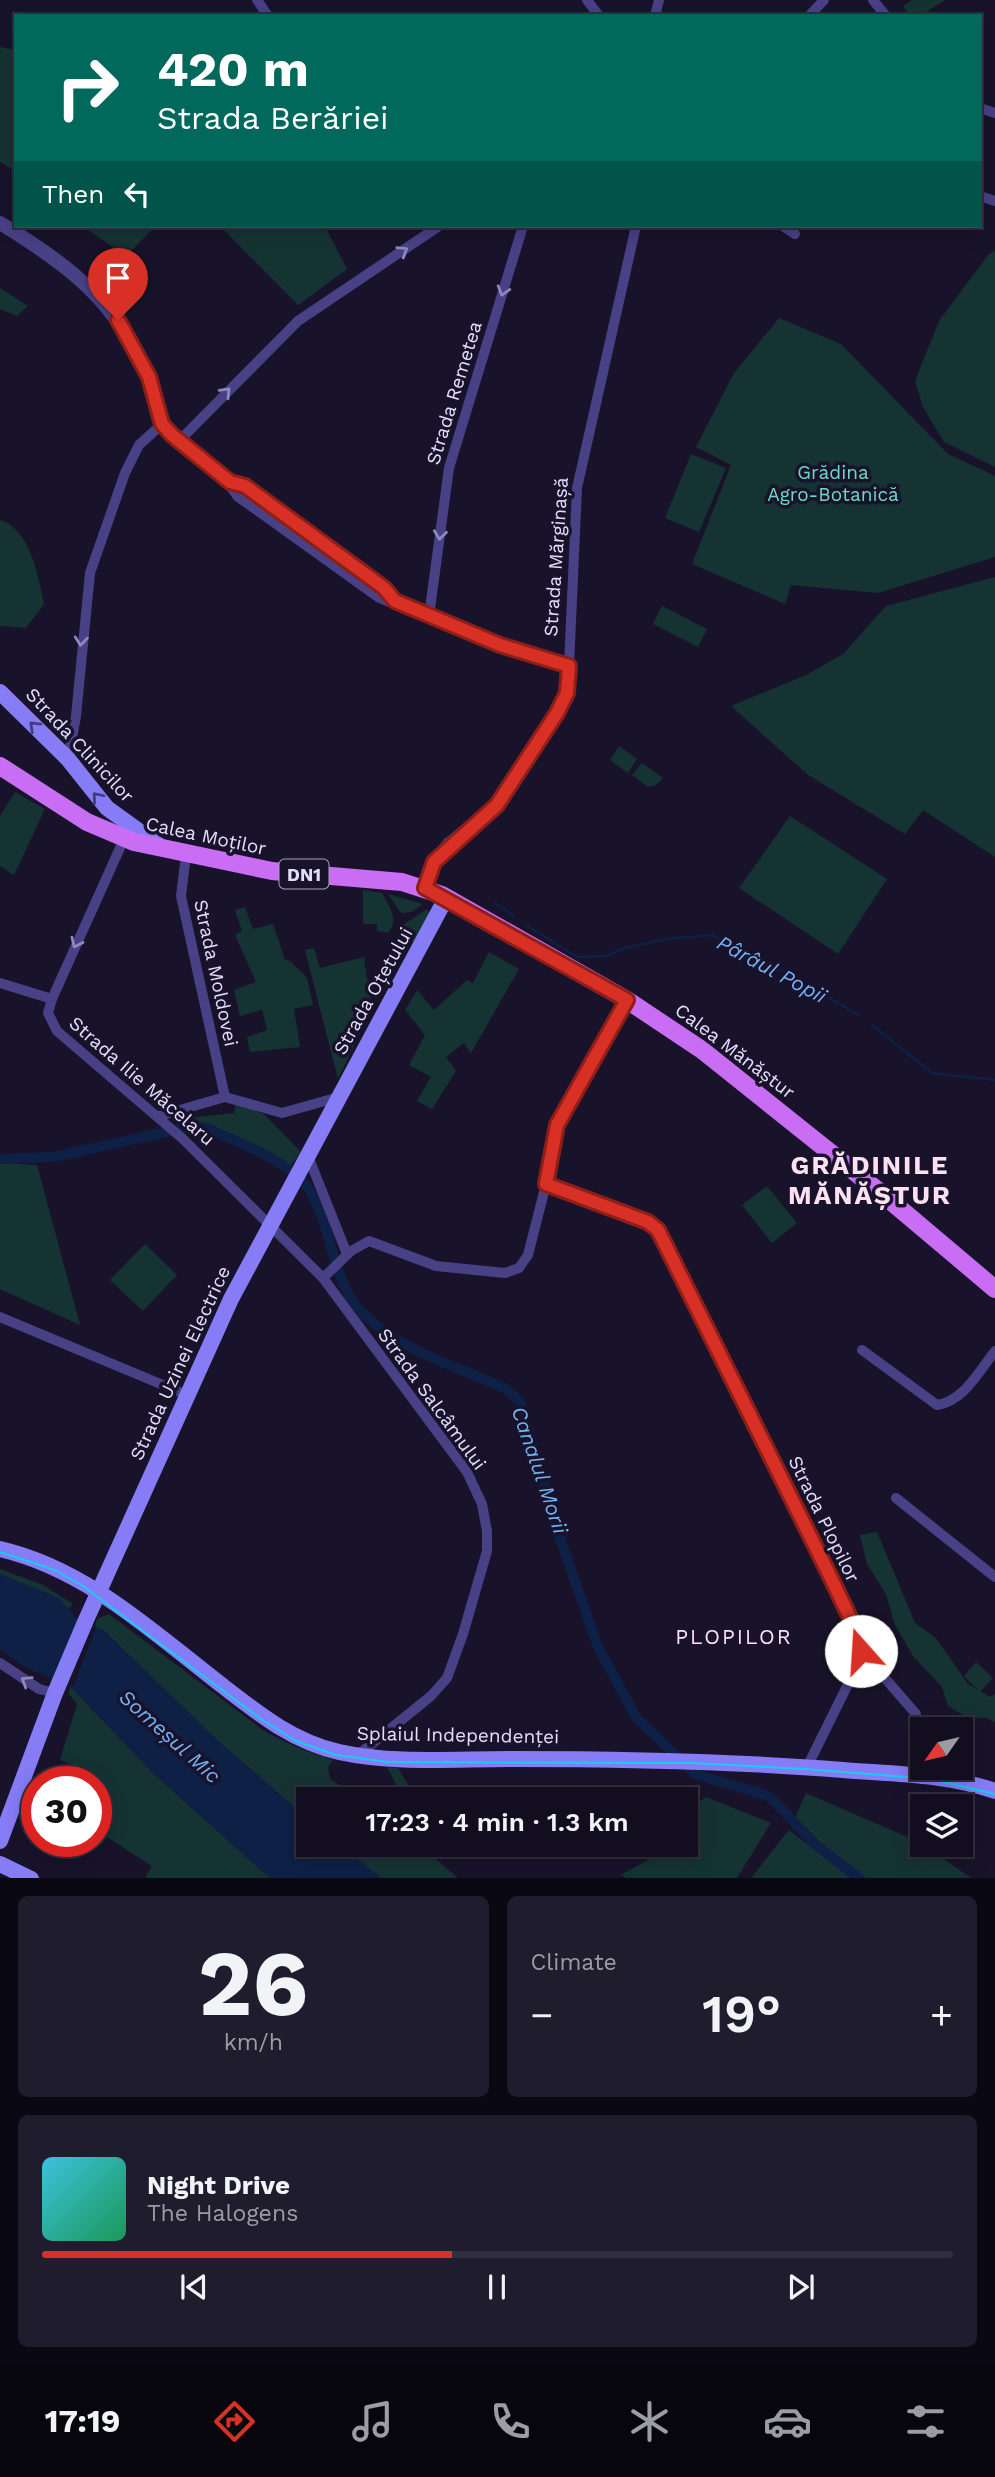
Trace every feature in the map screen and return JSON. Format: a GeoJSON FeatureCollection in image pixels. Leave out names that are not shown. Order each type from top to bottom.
{"type":"FeatureCollection","features":[{"type":"Feature","properties":{"kind":"main road","name":"Strada Clinicilor"},"geometry":{"type":"LineString","coordinates":[[0,692],[68,760],[111,812],[165,850]]}},
{"type":"Feature","properties":{"kind":"main road","name":"Calea Moților"},"geometry":{"type":"LineString","coordinates":[[0,766],[87,822],[124,839],[186,855],[272,871],[390,880],[424,887]]}},
{"type":"Feature","properties":{"kind":"main road","name":"Calea Mănăștur"},"geometry":{"type":"LineString","coordinates":[[424,887],[627,1000],[702,1050],[995,1289]]}},
{"type":"Feature","properties":{"kind":"main road","name":"Strada Oțetului"},"geometry":{"type":"LineString","coordinates":[[304,1170],[337,1101],[446,898]]}},
{"type":"Feature","properties":{"kind":"main road","name":"Strada Uzinei Electrice"},"geometry":{"type":"LineString","coordinates":[[0,1842],[57,1688],[187,1395],[271,1223],[304,1170]]}},
{"type":"Feature","properties":{"kind":"main road","name":"Splaiul Independenței"},"geometry":{"type":"LineString","coordinates":[[0,1549],[55,1568],[99,1592],[283,1730],[314,1744],[358,1755],[692,1761],[807,1767]]}},
{"type":"Feature","properties":{"kind":"main road"},"geometry":{"type":"LineString","coordinates":[[807,1767],[936,1778],[995,1791]]}},
{"type":"Feature","properties":{"kind":"main road"},"geometry":{"type":"LineString","coordinates":[[0,1864],[32,1878]]}},
{"type":"Feature","properties":{"kind":"street"},"geometry":{"type":"LineString","coordinates":[[812,14],[824,0]]}},
{"type":"Feature","properties":{"kind":"street"},"geometry":{"type":"LineString","coordinates":[[873,0],[884,14]]}},
{"type":"Feature","properties":{"kind":"street"},"geometry":{"type":"LineString","coordinates":[[0,223],[79,276],[105,304],[128,336],[149,377],[162,424],[178,441],[230,482],[245,486],[384,588],[395,601],[548,667],[559,677],[561,686],[557,713]]}},
{"type":"Feature","properties":{"kind":"street"},"geometry":{"type":"LineString","coordinates":[[178,441],[298,321],[436,228]]}},
{"type":"Feature","properties":{"kind":"street","name":"Strada Remetea"},"geometry":{"type":"LineString","coordinates":[[429,616],[449,468],[522,228]]}},
{"type":"Feature","properties":{"kind":"street","name":"Strada Mărginașă"},"geometry":{"type":"LineString","coordinates":[[424,887],[431,867],[450,844],[497,805],[557,713],[567,693],[577,488],[636,228]]}},
{"type":"Feature","properties":{"kind":"street"},"geometry":{"type":"LineString","coordinates":[[786,228],[795,234]]}},
{"type":"Feature","properties":{"kind":"street"},"geometry":{"type":"LineString","coordinates":[[68,760],[73,740],[90,573],[116,493],[139,445],[162,424]]}},
{"type":"Feature","properties":{"kind":"street"},"geometry":{"type":"LineString","coordinates":[[500,645],[569,666]]}},
{"type":"Feature","properties":{"kind":"street"},"geometry":{"type":"LineString","coordinates":[[0,983],[52,999],[124,839]]}},
{"type":"Feature","properties":{"kind":"street","name":"Strada Moldovei"},"geometry":{"type":"LineString","coordinates":[[186,855],[181,896],[225,1097]]}},
{"type":"Feature","properties":{"kind":"street","name":"Strada Ilie Măcelaru"},"geometry":{"type":"LineString","coordinates":[[52,999],[48,1013],[57,1031],[162,1119],[327,1274]]}},
{"type":"Feature","properties":{"kind":"street"},"geometry":{"type":"LineString","coordinates":[[327,1274],[360,1244],[373,1242],[436,1266],[505,1273],[514,1271],[528,1255],[546,1184],[557,1125],[627,1000]]}},
{"type":"Feature","properties":{"kind":"street"},"geometry":{"type":"LineString","coordinates":[[162,1119],[225,1097],[282,1113],[337,1101]]}},
{"type":"Feature","properties":{"kind":"street"},"geometry":{"type":"LineString","coordinates":[[304,1170],[337,1228],[344,1257]]}},
{"type":"Feature","properties":{"kind":"street","name":"Strada Plopilor"},"geometry":{"type":"LineString","coordinates":[[546,1184],[648,1222],[658,1230],[850,1618],[861,1647],[861,1658]]}},
{"type":"Feature","properties":{"kind":"street"},"geometry":{"type":"LineString","coordinates":[[337,1228],[360,1244]]}},
{"type":"Feature","properties":{"kind":"street","name":"Strada Salcâmului"},"geometry":{"type":"LineString","coordinates":[[327,1274],[460,1461],[478,1495],[488,1531],[485,1561],[446,1678],[431,1696],[358,1755]]}},
{"type":"Feature","properties":{"kind":"street"},"geometry":{"type":"LineString","coordinates":[[0,1317],[187,1395]]}},
{"type":"Feature","properties":{"kind":"street"},"geometry":{"type":"LineString","coordinates":[[862,1350],[937,1405],[947,1403],[959,1395],[995,1350]]}},
{"type":"Feature","properties":{"kind":"street"},"geometry":{"type":"LineString","coordinates":[[895,1498],[995,1577]]}},
{"type":"Feature","properties":{"kind":"street"},"geometry":{"type":"LineString","coordinates":[[807,1767],[861,1658],[877,1669],[916,1714]]}},
{"type":"Feature","properties":{"kind":"street"},"geometry":{"type":"LineString","coordinates":[[0,1664],[39,1689],[57,1688]]}},
{"type":"Feature","properties":{"kind":"green space"},"geometry":{"type":"Polygon","coordinates":[[[912,0],[945,0],[923,14],[909,14],[903,6],[912,0]]]}},
{"type":"Feature","properties":{"kind":"green space"},"geometry":{"type":"Polygon","coordinates":[[[0,47],[14,50],[14,171],[0,162],[0,47]]]}},
{"type":"Feature","properties":{"kind":"green space"},"geometry":{"type":"Polygon","coordinates":[[[85,228],[154,228],[126,256],[85,228]]]}},
{"type":"Feature","properties":{"kind":"green space"},"geometry":{"type":"Polygon","coordinates":[[[222,228],[329,228],[327,230],[347,269],[298,305],[222,228]]]}},
{"type":"Feature","properties":{"kind":"green space"},"geometry":{"type":"Polygon","coordinates":[[[995,251],[995,467],[944,442],[923,407],[915,381],[939,321],[989,254],[995,251]]]}},
{"type":"Feature","properties":{"kind":"green space"},"geometry":{"type":"Polygon","coordinates":[[[0,288],[28,306],[17,316],[0,309],[0,288]]]}},
{"type":"Feature","properties":{"kind":"green space","name":"Grădina Agro-Botanică"},"geometry":{"type":"Polygon","coordinates":[[[779,318],[841,344],[948,454],[995,476],[995,557],[878,593],[791,585],[785,604],[692,564],[731,465],[696,447],[734,373],[779,318]]]}},
{"type":"Feature","properties":{"kind":"green space"},"geometry":{"type":"Polygon","coordinates":[[[691,454],[726,468],[699,532],[665,518],[691,454]]]}},
{"type":"Feature","properties":{"kind":"green space"},"geometry":{"type":"Polygon","coordinates":[[[0,520],[11,525],[26,543],[39,580],[44,604],[26,628],[0,626],[0,520]]]}},
{"type":"Feature","properties":{"kind":"green space"},"geometry":{"type":"Polygon","coordinates":[[[995,577],[995,857],[923,810],[905,834],[808,775],[731,706],[806,675],[843,654],[886,606],[995,577]]]}},
{"type":"Feature","properties":{"kind":"green space"},"geometry":{"type":"Polygon","coordinates":[[[662,606],[707,629],[698,647],[653,624],[662,606]]]}},
{"type":"Feature","properties":{"kind":"green space"},"geometry":{"type":"Polygon","coordinates":[[[619,746],[637,759],[628,773],[610,760],[619,746]]]}},
{"type":"Feature","properties":{"kind":"green space"},"geometry":{"type":"Polygon","coordinates":[[[642,763],[663,778],[656,785],[648,787],[632,775],[642,763]]]}},
{"type":"Feature","properties":{"kind":"green space"},"geometry":{"type":"Polygon","coordinates":[[[15,792],[45,809],[14,875],[0,866],[0,816],[15,792]]]}},
{"type":"Feature","properties":{"kind":"green space"},"geometry":{"type":"Polygon","coordinates":[[[790,816],[887,879],[838,954],[739,888],[790,816]]]}},
{"type":"Feature","properties":{"kind":"green space"},"geometry":{"type":"Polygon","coordinates":[[[363,890],[382,893],[393,918],[388,933],[377,931],[377,924],[363,924],[363,890]]]}},
{"type":"Feature","properties":{"kind":"green space"},"geometry":{"type":"Polygon","coordinates":[[[388,894],[423,904],[411,912],[401,913],[388,894]]]}},
{"type":"Feature","properties":{"kind":"green space"},"geometry":{"type":"Polygon","coordinates":[[[245,907],[253,929],[273,924],[285,960],[290,961],[307,978],[313,1005],[294,1009],[300,1047],[250,1052],[247,1037],[267,1030],[262,1010],[240,1016],[234,990],[256,982],[235,935],[242,931],[235,910],[245,907]]]}},
{"type":"Feature","properties":{"kind":"green space"},"geometry":{"type":"Polygon","coordinates":[[[427,909],[429,913],[417,946],[407,937],[403,925],[427,909]]]}},
{"type":"Feature","properties":{"kind":"green space"},"geometry":{"type":"Polygon","coordinates":[[[314,948],[320,968],[364,957],[367,980],[375,982],[376,987],[369,989],[372,1008],[338,1079],[305,950],[314,948]]]}},
{"type":"Feature","properties":{"kind":"green space"},"geometry":{"type":"Polygon","coordinates":[[[489,952],[519,969],[471,1053],[464,1043],[446,1057],[456,1071],[432,1109],[417,1101],[431,1077],[409,1065],[425,1035],[405,1010],[417,990],[434,1010],[467,980],[473,983],[489,952]]]}},
{"type":"Feature","properties":{"kind":"green space"},"geometry":{"type":"Polygon","coordinates":[[[236,1104],[264,1114],[301,1152],[289,1168],[209,1126],[184,1126],[179,1119],[234,1113],[236,1104]]]}},
{"type":"Feature","properties":{"kind":"green space"},"geometry":{"type":"Polygon","coordinates":[[[0,1163],[37,1165],[80,1325],[0,1289],[0,1163]]]}},
{"type":"Feature","properties":{"kind":"green space"},"geometry":{"type":"Polygon","coordinates":[[[767,1186],[797,1223],[772,1243],[742,1205],[767,1186]]]}},
{"type":"Feature","properties":{"kind":"green space"},"geometry":{"type":"Polygon","coordinates":[[[145,1244],[177,1275],[143,1311],[110,1280],[145,1244]]]}},
{"type":"Feature","properties":{"kind":"green space"},"geometry":{"type":"Polygon","coordinates":[[[877,1532],[915,1623],[936,1638],[968,1684],[990,1697],[995,1694],[995,1722],[987,1718],[966,1717],[948,1706],[942,1687],[913,1656],[895,1625],[886,1594],[867,1564],[860,1535],[877,1532]]]}},
{"type":"Feature","properties":{"kind":"green space"},"geometry":{"type":"Polygon","coordinates":[[[0,1569],[43,1585],[73,1604],[68,1609],[59,1599],[0,1600],[0,1569]]]}},
{"type":"Feature","properties":{"kind":"green space"},"geometry":{"type":"Polygon","coordinates":[[[109,1614],[267,1733],[303,1750],[333,1760],[328,1767],[330,1779],[342,1787],[296,1787],[296,1809],[217,1740],[104,1631],[95,1627],[97,1619],[109,1614]]]}},
{"type":"Feature","properties":{"kind":"green space"},"geometry":{"type":"Polygon","coordinates":[[[976,1662],[993,1678],[980,1692],[964,1676],[976,1662]]]}},
{"type":"Feature","properties":{"kind":"green space"},"geometry":{"type":"Polygon","coordinates":[[[70,1686],[155,1775],[270,1878],[145,1878],[152,1866],[112,1840],[112,1766],[75,1766],[60,1760],[77,1704],[69,1694],[70,1686]]]}},
{"type":"Feature","properties":{"kind":"green space"},"geometry":{"type":"Polygon","coordinates":[[[387,1767],[398,1768],[410,1787],[397,1787],[387,1767]]]}},
{"type":"Feature","properties":{"kind":"green space"},"geometry":{"type":"Polygon","coordinates":[[[806,1793],[910,1838],[910,1857],[941,1857],[971,1878],[865,1878],[838,1861],[795,1818],[806,1793]]]}},
{"type":"Feature","properties":{"kind":"green space"},"geometry":{"type":"Polygon","coordinates":[[[706,1797],[771,1823],[737,1878],[624,1878],[622,1874],[652,1858],[698,1857],[698,1802],[706,1797]]]}},
{"type":"Feature","properties":{"kind":"green space"},"geometry":{"type":"Polygon","coordinates":[[[789,1830],[851,1878],[751,1878],[789,1830]]]}},
{"type":"Feature","properties":{"kind":"green space"},"geometry":{"type":"Polygon","coordinates":[[[354,1857],[433,1857],[458,1878],[381,1878],[354,1857]]]}},
{"type":"Feature","properties":{"kind":"water","name":"Someșul Mic"},"geometry":{"type":"Polygon","coordinates":[[[0,1574],[59,1598],[75,1617],[104,1631],[217,1740],[296,1809],[296,1857],[354,1857],[381,1878],[270,1878],[155,1775],[70,1686],[24,1667],[0,1649],[0,1574]]]}},
{"type":"Feature","properties":{"kind":"pier"},"geometry":{"type":"Polygon","coordinates":[[[79,1620],[96,1628],[73,1687],[55,1679],[79,1620]]]}},
{"type":"Feature","properties":{"kind":"waterway","name":"Pârâul Popii"},"geometry":{"type":"LineString","coordinates":[[495,903],[513,916]]}},
{"type":"Feature","properties":{"kind":"waterway","name":"Pârâul Popii"},"geometry":{"type":"LineString","coordinates":[[526,925],[577,957],[605,956],[625,948],[667,939],[712,935],[800,980],[858,1015]]}},
{"type":"Feature","properties":{"kind":"waterway","name":"Pârâul Popii"},"geometry":{"type":"LineString","coordinates":[[871,1024],[932,1073],[995,1080]]}},
{"type":"Feature","properties":{"kind":"waterway","name":"Canalul Morii"},"geometry":{"type":"LineString","coordinates":[[0,1159],[53,1157],[194,1126],[207,1128],[258,1151],[294,1174],[313,1196],[342,1279],[359,1309],[391,1336],[409,1347],[508,1390],[520,1402],[561,1541],[598,1647],[636,1717],[695,1774],[769,1796],[815,1844],[859,1878]]}},
{"type":"Feature","properties":{"kind":"tram line"},"geometry":{"type":"LineString","coordinates":[[0,1552],[55,1570],[83,1586],[261,1719],[296,1741],[336,1755],[388,1762],[692,1763],[806,1769],[931,1779],[995,1794]]}},
{"type":"Feature","properties":{"kind":"district","name":"GRĂDINILE MĂNĂȘTUR"},"geometry":{"type":"Point","coordinates":[870,1180]}},
{"type":"Feature","properties":{"kind":"district","name":"PLOPILOR"},"geometry":{"type":"Point","coordinates":[734,1636]}},
{"type":"Feature","properties":{"kind":"route"},"geometry":{"type":"LineString","coordinates":[[118,320],[149,377],[162,424],[230,482],[245,486],[384,588],[395,601],[500,645],[569,666],[567,693],[557,713],[497,805],[449,844],[434,862],[425,888],[442,895],[627,1000],[564,1109],[557,1125],[546,1184],[648,1222],[658,1230],[830,1576],[855,1628],[861,1651]]}}]}
